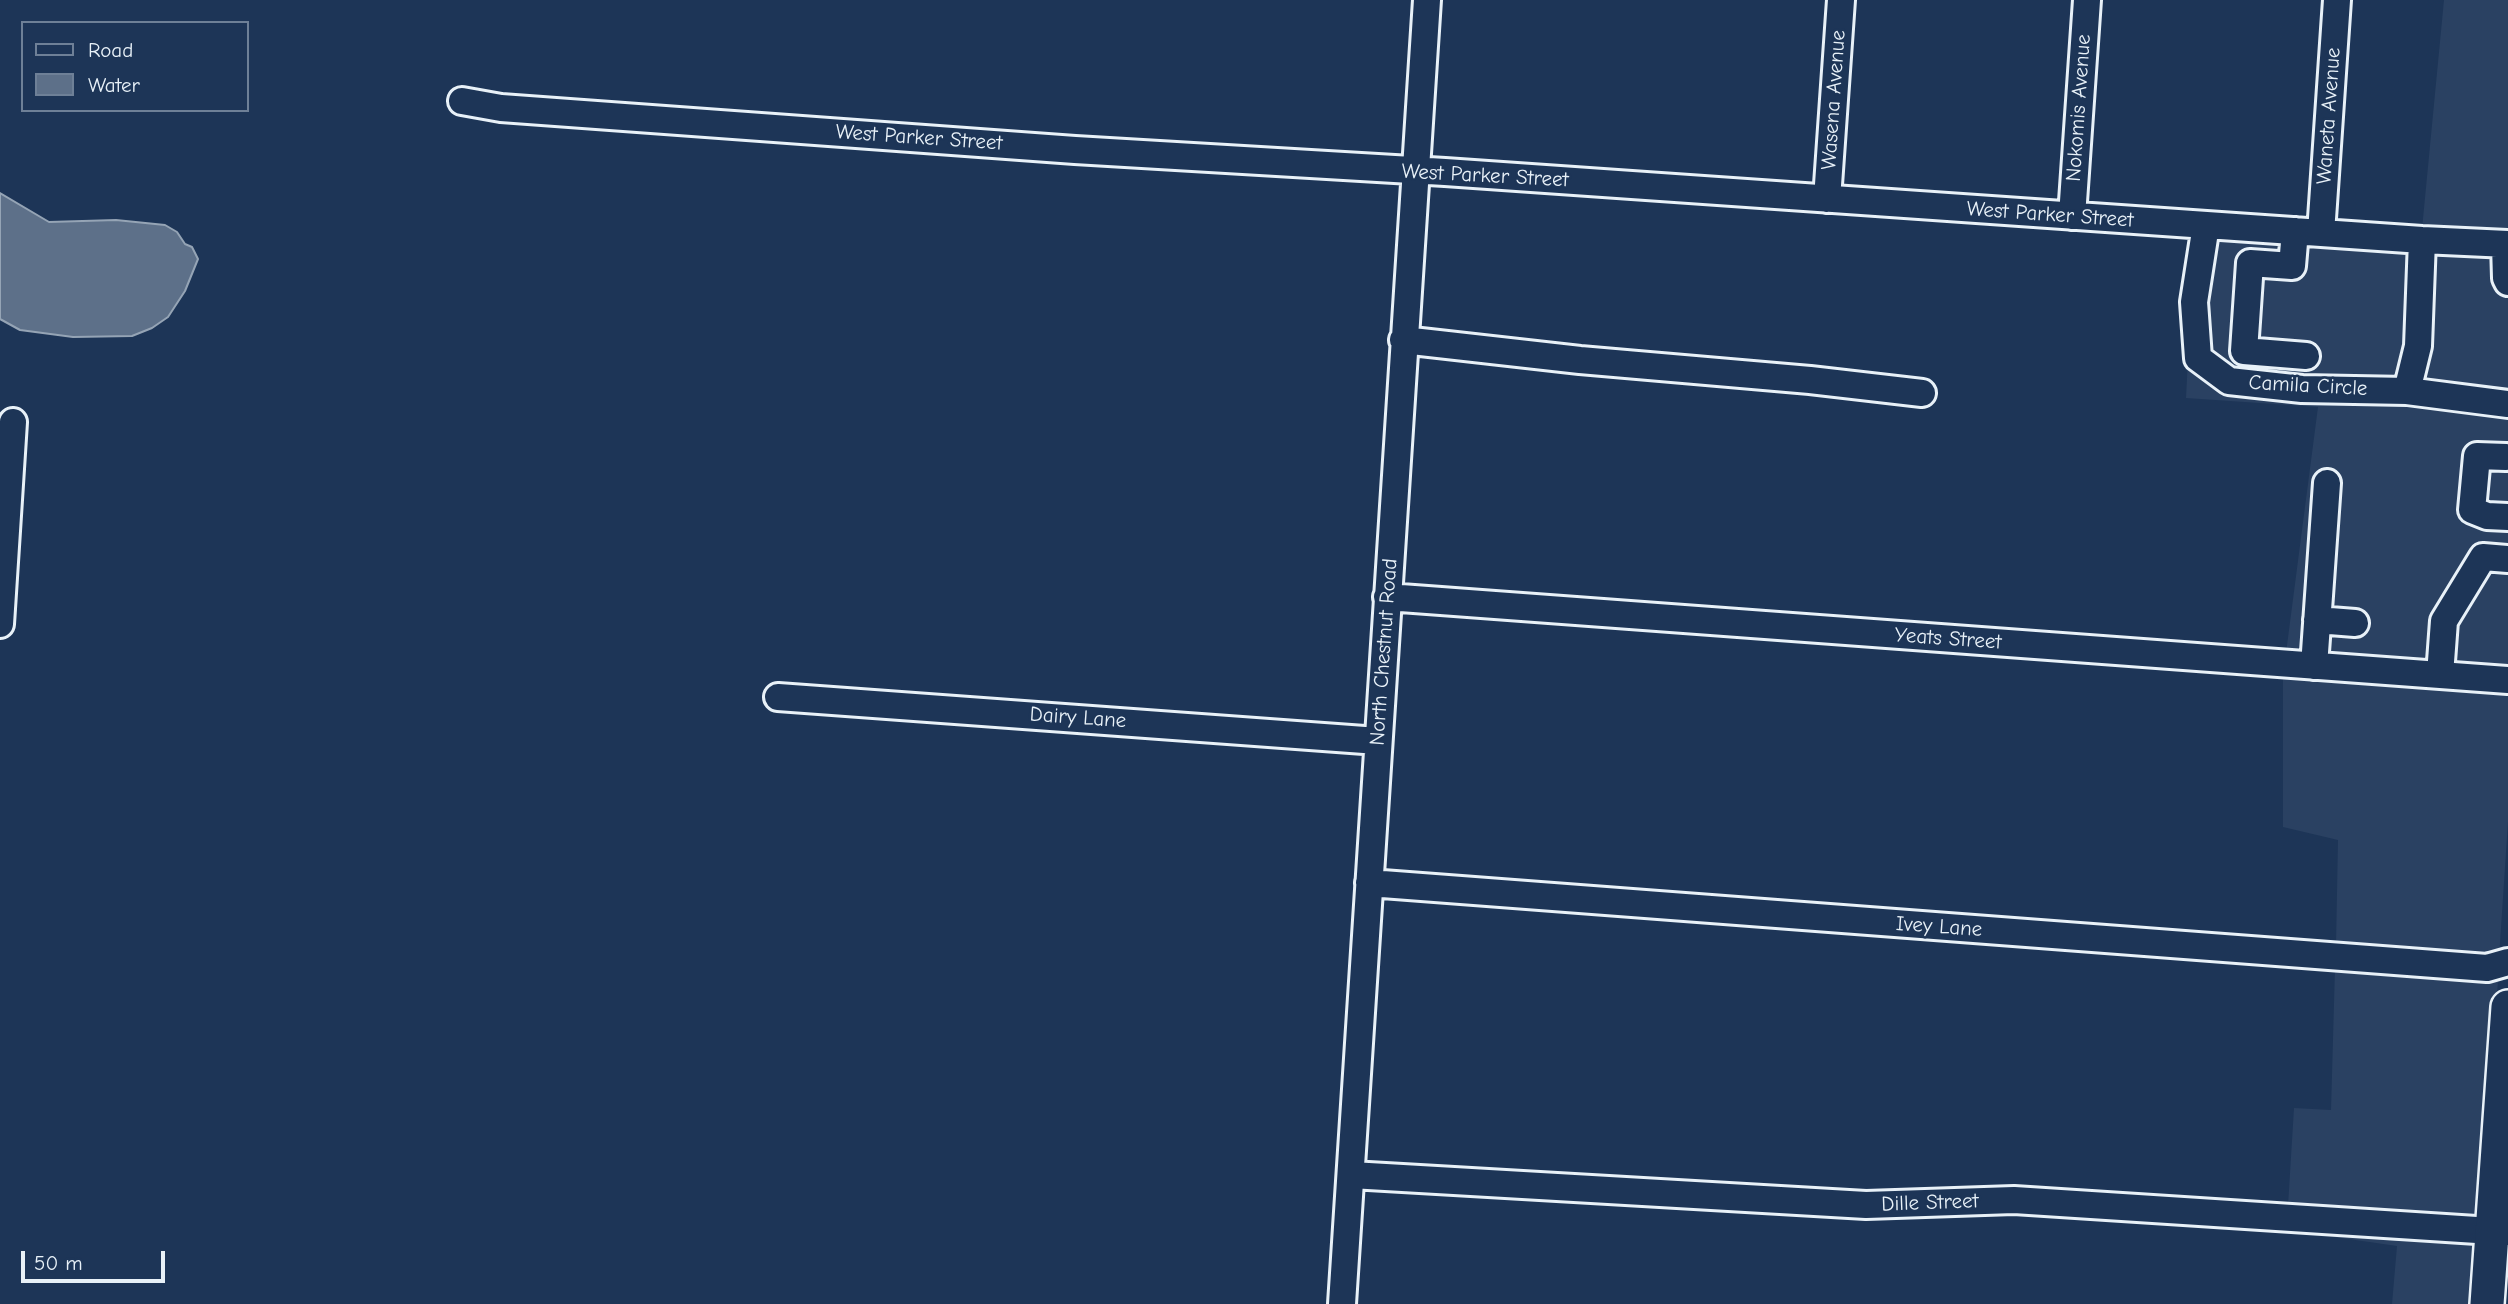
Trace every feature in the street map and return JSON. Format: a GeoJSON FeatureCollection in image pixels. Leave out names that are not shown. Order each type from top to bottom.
{"type":"FeatureCollection","features":[{"type":"Feature","properties":{"kind":"main road"},"geometry":{"type":"LineString","coordinates":[[2487,1304],[2500,1231],[2508,1007]]}},
{"type":"Feature","properties":{"kind":"street","name":"North Chestnut Road"},"geometry":{"type":"LineString","coordinates":[[1342,1304],[1427,0]]}},
{"type":"Feature","properties":{"kind":"street","name":"Wasena Avenue"},"geometry":{"type":"LineString","coordinates":[[1827,199],[1841,0]]}},
{"type":"Feature","properties":{"kind":"street","name":"Nokomis Avenue"},"geometry":{"type":"LineString","coordinates":[[2072,216],[2087,0]]}},
{"type":"Feature","properties":{"kind":"street","name":"Waneta Avenue"},"geometry":{"type":"LineString","coordinates":[[2305,356],[2244,351],[2250,263],[2292,266],[2308,232],[2337,0]]}},
{"type":"Feature","properties":{"kind":"street","name":"West Parker Street"},"geometry":{"type":"LineString","coordinates":[[462,101],[515,109],[1415,172],[2507,244]]}},
{"type":"Feature","properties":{"kind":"street","name":"Camila Circle"},"geometry":{"type":"LineString","coordinates":[[2206,225],[2194,302],[2198,358],[2229,381],[2302,389],[2407,391],[2508,404]]}},
{"type":"Feature","properties":{"kind":"street"},"geometry":{"type":"LineString","coordinates":[[2407,391],[2418,346],[2422,240]]}},
{"type":"Feature","properties":{"kind":"street"},"geometry":{"type":"LineString","coordinates":[[2507,244],[2508,282]]}},
{"type":"Feature","properties":{"kind":"street"},"geometry":{"type":"LineString","coordinates":[[1403,340],[1922,393]]}},
{"type":"Feature","properties":{"kind":"street"},"geometry":{"type":"LineString","coordinates":[[0,624],[13,422]]}},
{"type":"Feature","properties":{"kind":"street"},"geometry":{"type":"LineString","coordinates":[[2507,452],[2477,456],[2472,510],[2487,516],[2508,517]]}},
{"type":"Feature","properties":{"kind":"street"},"geometry":{"type":"LineString","coordinates":[[2314,666],[2327,483]]}},
{"type":"Feature","properties":{"kind":"street"},"geometry":{"type":"LineString","coordinates":[[2440,676],[2444,621],[2483,557],[2508,559]]}},
{"type":"Feature","properties":{"kind":"street","name":"Yeats Street"},"geometry":{"type":"LineString","coordinates":[[1388,597],[2508,680]]}},
{"type":"Feature","properties":{"kind":"street"},"geometry":{"type":"LineString","coordinates":[[2317,620],[2355,623]]}},
{"type":"Feature","properties":{"kind":"street","name":"Dairy Lane"},"geometry":{"type":"LineString","coordinates":[[778,697],[1378,741]]}},
{"type":"Feature","properties":{"kind":"street","name":"Ivey Lane"},"geometry":{"type":"LineString","coordinates":[[1369,883],[2487,968],[2508,962]]}},
{"type":"Feature","properties":{"kind":"street","name":"Dille Street"},"geometry":{"type":"LineString","coordinates":[[1351,1175],[1866,1205],[2014,1200],[2500,1231]]}},
{"type":"Feature","properties":{"kind":"shaded area"},"geometry":{"type":"Polygon","coordinates":[[[2444,0],[2508,0],[2508,233],[2422,229],[2444,0]]]}},
{"type":"Feature","properties":{"kind":"shaded area"},"geometry":{"type":"Polygon","coordinates":[[[2214,237],[2412,252],[2408,345],[2399,380],[2303,378],[2232,370],[2207,352],[2204,303],[2214,237]]]}},
{"type":"Feature","properties":{"kind":"shaded area"},"geometry":{"type":"Polygon","coordinates":[[[2432,252],[2508,256],[2508,669],[2286,653],[2318,407],[2186,398],[2188,359],[2192,368],[2407,402],[2432,252]]]}},
{"type":"Feature","properties":{"kind":"shaded area"},"geometry":{"type":"Polygon","coordinates":[[[2283,675],[2508,692],[2508,822],[2499,958],[2336,945],[2338,840],[2283,827],[2283,675]]]}},
{"type":"Feature","properties":{"kind":"shaded area"},"geometry":{"type":"Polygon","coordinates":[[[2335,968],[2498,980],[2483,1219],[2288,1206],[2294,1108],[2331,1110],[2335,968]]]}},
{"type":"Feature","properties":{"kind":"shaded area"},"geometry":{"type":"Polygon","coordinates":[[[2286,1230],[2481,1241],[2477,1304],[2392,1304],[2397,1246],[2286,1230]]]}},
{"type":"Feature","properties":{"kind":"water"},"geometry":{"type":"Polygon","coordinates":[[[0,193],[49,222],[116,220],[165,225],[177,232],[185,244],[192,247],[198,259],[185,291],[168,317],[152,328],[132,336],[73,337],[20,330],[0,319],[0,193]]]}}]}
